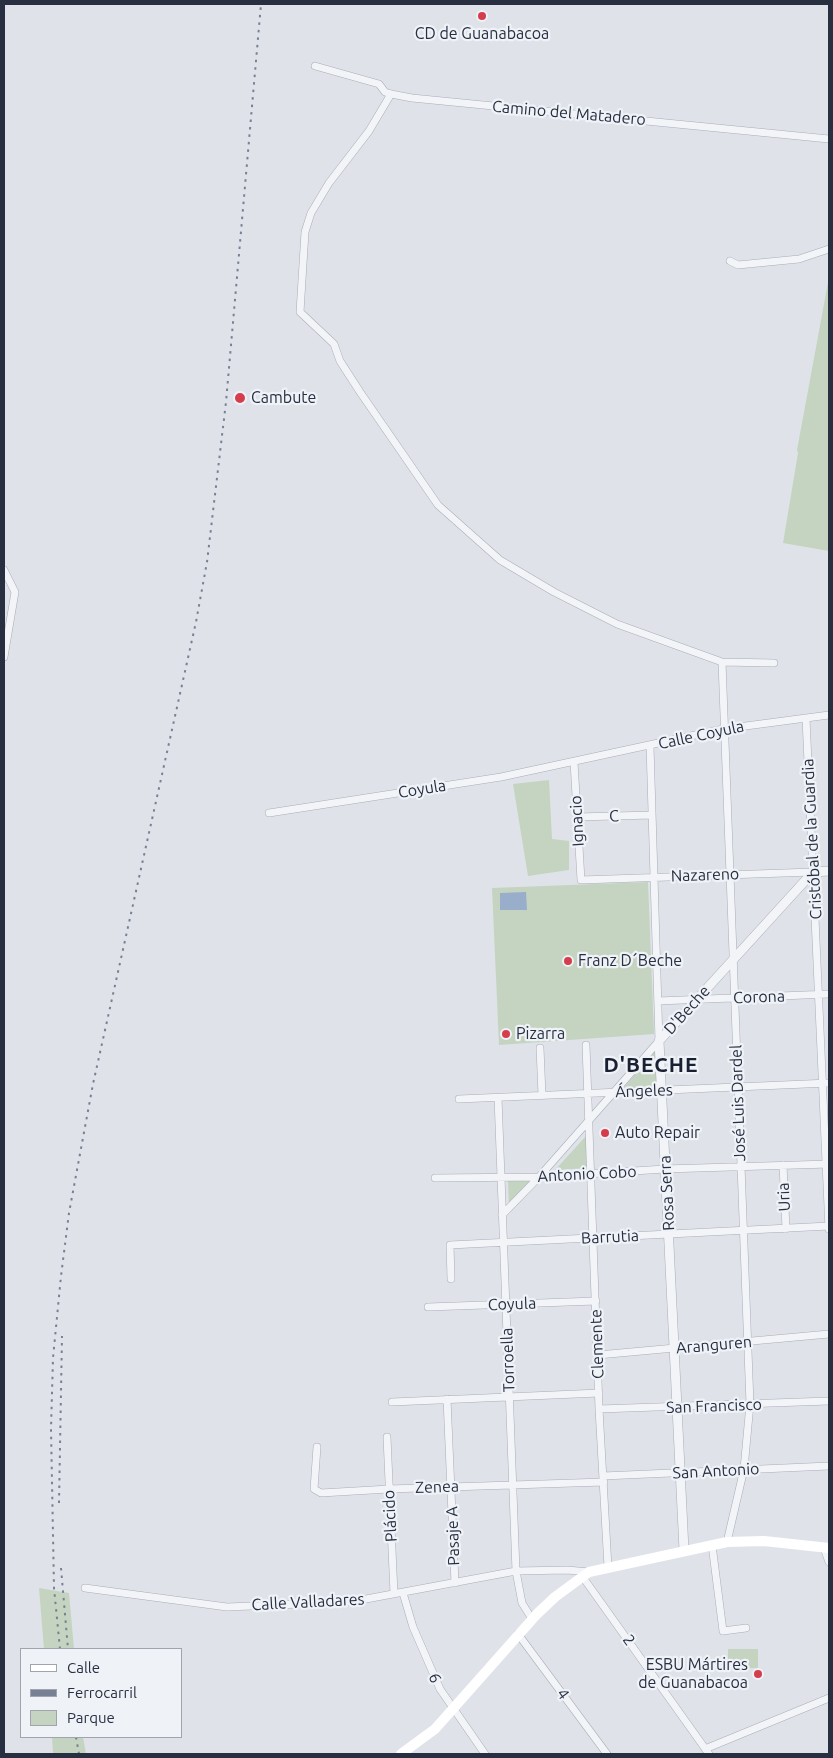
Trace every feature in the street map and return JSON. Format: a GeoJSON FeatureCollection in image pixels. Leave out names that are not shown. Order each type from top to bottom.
{"type":"FeatureCollection","features":[{"type":"Feature","properties":{"kind":"main road"},"geometry":{"type":"LineString","coordinates":[[401,1754],[435,1729],[532,1618],[586,1574],[608,1567],[727,1542],[764,1541],[827,1548]]}},
{"type":"Feature","properties":{"kind":"street","name":"Camino del Matadero"},"geometry":{"type":"LineString","coordinates":[[315,66],[379,84],[385,92],[390,94],[455,104],[664,121],[829,139]]}},
{"type":"Feature","properties":{"kind":"street"},"geometry":{"type":"LineString","coordinates":[[390,94],[369,132],[329,183],[311,213],[305,232],[300,312],[334,344],[340,361],[360,392],[438,505],[464,531],[500,560],[554,592],[617,624],[722,662],[774,663]]}},
{"type":"Feature","properties":{"kind":"street"},"geometry":{"type":"LineString","coordinates":[[730,261],[738,265],[799,259],[829,249]]}},
{"type":"Feature","properties":{"kind":"street"},"geometry":{"type":"LineString","coordinates":[[4,570],[15,592],[4,657]]}},
{"type":"Feature","properties":{"kind":"street","name":"José Luis Dardel"},"geometry":{"type":"LineString","coordinates":[[722,662],[723,729],[750,1404],[744,1469],[727,1542]]}},
{"type":"Feature","properties":{"kind":"street","name":"Calle Coyula"},"geometry":{"type":"LineString","coordinates":[[574,762],[723,729],[829,714]]}},
{"type":"Feature","properties":{"kind":"street","name":"Cristóbal de la Guardia"},"geometry":{"type":"LineString","coordinates":[[806,718],[819,995],[826,1084],[829,1227]]}},
{"type":"Feature","properties":{"kind":"street","name":"Rosa Serra"},"geometry":{"type":"LineString","coordinates":[[650,746],[659,1040],[684,1550]]}},
{"type":"Feature","properties":{"kind":"street","name":"Coyula"},"geometry":{"type":"LineString","coordinates":[[269,813],[501,777],[574,762]]}},
{"type":"Feature","properties":{"kind":"street","name":"Ignacio"},"geometry":{"type":"LineString","coordinates":[[574,762],[581,880]]}},
{"type":"Feature","properties":{"kind":"street","name":"C"},"geometry":{"type":"LineString","coordinates":[[577,817],[652,815]]}},
{"type":"Feature","properties":{"kind":"street","name":"Nazareno"},"geometry":{"type":"LineString","coordinates":[[581,880],[829,871]]}},
{"type":"Feature","properties":{"kind":"street","name":"D'Beche"},"geometry":{"type":"LineString","coordinates":[[502,1215],[539,1177],[659,1040],[813,872]]}},
{"type":"Feature","properties":{"kind":"street","name":"Corona"},"geometry":{"type":"LineString","coordinates":[[658,1001],[829,994]]}},
{"type":"Feature","properties":{"kind":"street","name":"Clemente"},"geometry":{"type":"LineString","coordinates":[[586,1045],[599,1409],[608,1567]]}},
{"type":"Feature","properties":{"kind":"street"},"geometry":{"type":"LineString","coordinates":[[540,1048],[542,1095]]}},
{"type":"Feature","properties":{"kind":"street","name":"Ángeles"},"geometry":{"type":"LineString","coordinates":[[458,1099],[826,1084]]}},
{"type":"Feature","properties":{"kind":"street","name":"Torroella"},"geometry":{"type":"LineString","coordinates":[[498,1098],[516,1571],[522,1603],[532,1618]]}},
{"type":"Feature","properties":{"kind":"street","name":"Antonio Cobo"},"geometry":{"type":"LineString","coordinates":[[436,1178],[539,1177],[666,1169],[828,1164]]}},
{"type":"Feature","properties":{"kind":"street","name":"Uria"},"geometry":{"type":"LineString","coordinates":[[783,1165],[786,1229]]}},
{"type":"Feature","properties":{"kind":"street","name":"Barrutia"},"geometry":{"type":"LineString","coordinates":[[451,1279],[450,1244],[829,1227]]}},
{"type":"Feature","properties":{"kind":"street","name":"Coyula"},"geometry":{"type":"LineString","coordinates":[[428,1307],[596,1301]]}},
{"type":"Feature","properties":{"kind":"street","name":"Aranguren"},"geometry":{"type":"LineString","coordinates":[[598,1355],[829,1334]]}},
{"type":"Feature","properties":{"kind":"street"},"geometry":{"type":"LineString","coordinates":[[392,1402],[599,1393]]}},
{"type":"Feature","properties":{"kind":"street","name":"Pasaje A"},"geometry":{"type":"LineString","coordinates":[[447,1399],[454,1584]]}},
{"type":"Feature","properties":{"kind":"street","name":"San Francisco"},"geometry":{"type":"LineString","coordinates":[[599,1409],[677,1408],[829,1401]]}},
{"type":"Feature","properties":{"kind":"street","name":"Plácido"},"geometry":{"type":"LineString","coordinates":[[387,1438],[394,1594]]}},
{"type":"Feature","properties":{"kind":"street","name":"Zenea"},"geometry":{"type":"LineString","coordinates":[[317,1447],[314,1489],[321,1493],[603,1479]]}},
{"type":"Feature","properties":{"kind":"street","name":"San Antonio"},"geometry":{"type":"LineString","coordinates":[[603,1479],[680,1472],[829,1466]]}},
{"type":"Feature","properties":{"kind":"street"},"geometry":{"type":"LineString","coordinates":[[712,1545],[723,1631],[746,1628]]}},
{"type":"Feature","properties":{"kind":"street"},"geometry":{"type":"LineString","coordinates":[[827,1548],[829,1562]]}},
{"type":"Feature","properties":{"kind":"street","name":"Calle Valladares"},"geometry":{"type":"LineString","coordinates":[[85,1588],[227,1607],[350,1602],[516,1571],[567,1570],[586,1574]]}},
{"type":"Feature","properties":{"kind":"street","name":"2"},"geometry":{"type":"LineString","coordinates":[[586,1574],[707,1752]]}},
{"type":"Feature","properties":{"kind":"street","name":"6"},"geometry":{"type":"LineString","coordinates":[[403,1593],[413,1627],[440,1689],[485,1754]]}},
{"type":"Feature","properties":{"kind":"street","name":"4"},"geometry":{"type":"LineString","coordinates":[[518,1634],[607,1754]]}},
{"type":"Feature","properties":{"kind":"street"},"geometry":{"type":"LineString","coordinates":[[707,1752],[829,1698]]}},
{"type":"Feature","properties":{"kind":"green space"},"geometry":{"type":"Polygon","coordinates":[[[829,277],[829,551],[783,543],[797,450],[829,277]]]}},
{"type":"Feature","properties":{"kind":"green space"},"geometry":{"type":"Polygon","coordinates":[[[549,780],[552,839],[569,841],[569,870],[528,876],[513,784],[549,780]]]}},
{"type":"Feature","properties":{"kind":"green space","name":"Franz D´Beche"},"geometry":{"type":"Polygon","coordinates":[[[648,882],[654,1034],[499,1045],[492,888],[648,882]]]}},
{"type":"Feature","properties":{"kind":"green space"},"geometry":{"type":"Polygon","coordinates":[[[658,1046],[660,1088],[622,1090],[658,1046]]]}},
{"type":"Feature","properties":{"kind":"green space"},"geometry":{"type":"Polygon","coordinates":[[[586,1136],[588,1168],[555,1170],[586,1136]]]}},
{"type":"Feature","properties":{"kind":"green space"},"geometry":{"type":"Polygon","coordinates":[[[534,1179],[509,1207],[508,1180],[534,1179]]]}},
{"type":"Feature","properties":{"kind":"green space"},"geometry":{"type":"Polygon","coordinates":[[[39,1588],[69,1593],[74,1648],[44,1648],[39,1588]]]}},
{"type":"Feature","properties":{"kind":"green space"},"geometry":{"type":"Polygon","coordinates":[[[728,1649],[758,1649],[758,1668],[728,1668],[728,1649]]]}},
{"type":"Feature","properties":{"kind":"green space"},"geometry":{"type":"Polygon","coordinates":[[[52,1738],[83,1738],[86,1754],[53,1754],[52,1738]]]}},
{"type":"Feature","properties":{"kind":"water"},"geometry":{"type":"Polygon","coordinates":[[[526,892],[527,910],[500,910],[500,893],[526,892]]]}},
{"type":"Feature","properties":{"kind":"railway"},"geometry":{"type":"LineString","coordinates":[[60,1648],[54,1588],[51,1429],[53,1358],[61,1276],[69,1213],[93,1084],[196,622],[207,562],[226,402],[261,4]]}},
{"type":"Feature","properties":{"kind":"railway"},"geometry":{"type":"LineString","coordinates":[[59,1503],[62,1336]]}},
{"type":"Feature","properties":{"kind":"railway"},"geometry":{"type":"LineString","coordinates":[[61,1568],[68,1648]]}},
{"type":"Feature","properties":{"kind":"railway"},"geometry":{"type":"LineString","coordinates":[[76,1738],[79,1754]]}},
{"type":"Feature","properties":{"kind":"place","name":"CD de Guanabacoa"},"geometry":{"type":"Point","coordinates":[482,16]}},
{"type":"Feature","properties":{"kind":"place","name":"Cambute"},"geometry":{"type":"Point","coordinates":[240,398]}},
{"type":"Feature","properties":{"kind":"place","name":"Franz D´Beche"},"geometry":{"type":"Point","coordinates":[568,961]}},
{"type":"Feature","properties":{"kind":"place","name":"Pizarra"},"geometry":{"type":"Point","coordinates":[506,1034]}},
{"type":"Feature","properties":{"kind":"place","name":"Auto Repair"},"geometry":{"type":"Point","coordinates":[605,1133]}},
{"type":"Feature","properties":{"kind":"place","name":"ESBU Mártires de Guanabacoa"},"geometry":{"type":"Point","coordinates":[758,1674]}},
{"type":"Feature","properties":{"kind":"district","name":"D'BECHE"},"geometry":{"type":"Point","coordinates":[651,1065]}}]}
